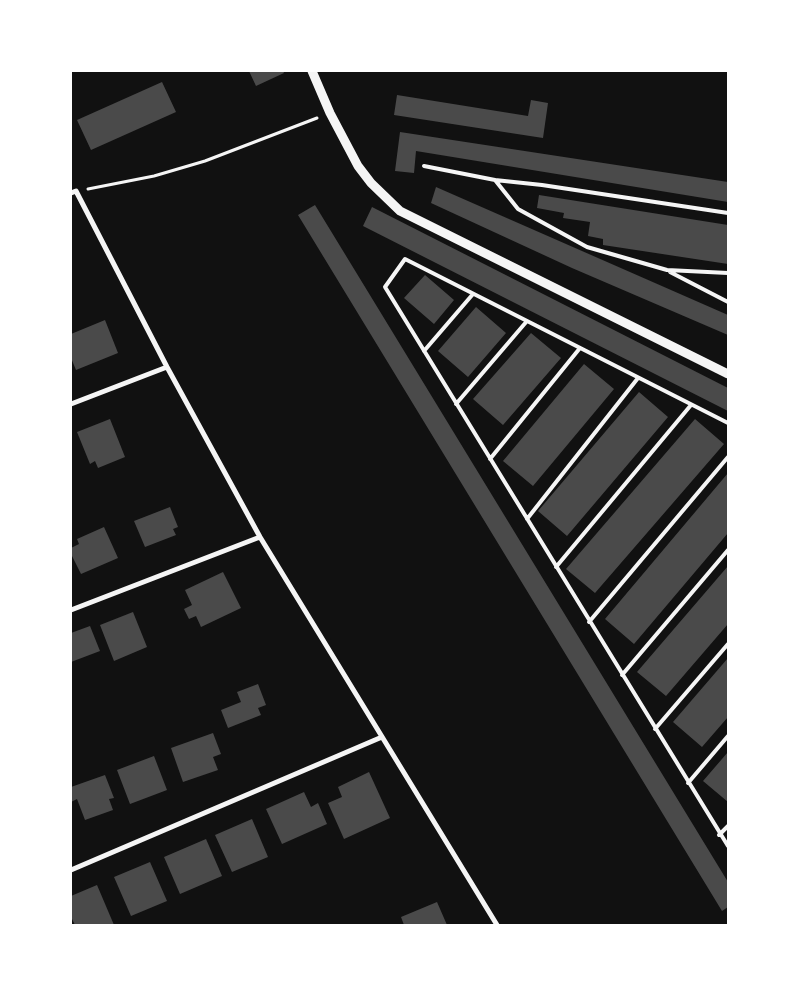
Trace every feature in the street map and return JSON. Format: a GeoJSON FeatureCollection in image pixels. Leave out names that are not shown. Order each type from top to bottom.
{"type":"FeatureCollection","features":[{"type":"Feature","properties":{"kind":"street"},"geometry":{"type":"LineString","coordinates":[[312,71],[346,146],[370,183],[400,211],[728,374]]}},
{"type":"Feature","properties":{"kind":"street"},"geometry":{"type":"LineString","coordinates":[[74,192],[260,537],[497,925]]}},
{"type":"Feature","properties":{"kind":"street"},"geometry":{"type":"LineString","coordinates":[[71,404],[167,367]]}},
{"type":"Feature","properties":{"kind":"street"},"geometry":{"type":"LineString","coordinates":[[71,610],[260,537]]}},
{"type":"Feature","properties":{"kind":"street"},"geometry":{"type":"LineString","coordinates":[[71,870],[382,737]]}},
{"type":"Feature","properties":{"kind":"lane"},"geometry":{"type":"LineString","coordinates":[[424,166],[495,180],[542,185],[728,213]]}},
{"type":"Feature","properties":{"kind":"lane"},"geometry":{"type":"LineString","coordinates":[[495,180],[518,209],[588,247],[667,270],[728,302]]}},
{"type":"Feature","properties":{"kind":"lane"},"geometry":{"type":"LineString","coordinates":[[728,423],[405,259],[385,287],[526,520],[728,846]]}},
{"type":"Feature","properties":{"kind":"lane"},"geometry":{"type":"LineString","coordinates":[[667,270],[728,273]]}},
{"type":"Feature","properties":{"kind":"lane"},"geometry":{"type":"LineString","coordinates":[[424,351],[473,294]]}},
{"type":"Feature","properties":{"kind":"lane"},"geometry":{"type":"LineString","coordinates":[[456,404],[527,321]]}},
{"type":"Feature","properties":{"kind":"lane"},"geometry":{"type":"LineString","coordinates":[[490,459],[580,348]]}},
{"type":"Feature","properties":{"kind":"lane"},"geometry":{"type":"LineString","coordinates":[[526,520],[638,378]]}},
{"type":"Feature","properties":{"kind":"lane"},"geometry":{"type":"LineString","coordinates":[[556,567],[691,405]]}},
{"type":"Feature","properties":{"kind":"lane"},"geometry":{"type":"LineString","coordinates":[[589,622],[728,457]]}},
{"type":"Feature","properties":{"kind":"lane"},"geometry":{"type":"LineString","coordinates":[[622,675],[728,550]]}},
{"type":"Feature","properties":{"kind":"lane"},"geometry":{"type":"LineString","coordinates":[[655,729],[728,644]]}},
{"type":"Feature","properties":{"kind":"lane"},"geometry":{"type":"LineString","coordinates":[[688,783],[728,736]]}},
{"type":"Feature","properties":{"kind":"lane"},"geometry":{"type":"LineString","coordinates":[[720,835],[728,826]]}},
{"type":"Feature","properties":{"kind":"path"},"geometry":{"type":"LineString","coordinates":[[74,192],[154,176],[205,161],[330,113]]}},
{"type":"Feature","properties":{"kind":"building"},"geometry":{"type":"Polygon","coordinates":[[[249,71],[283,71],[284,73],[256,86],[249,71]]]}},
{"type":"Feature","properties":{"kind":"building"},"geometry":{"type":"Polygon","coordinates":[[[162,82],[176,112],[91,150],[77,120],[162,82]]]}},
{"type":"Feature","properties":{"kind":"building"},"geometry":{"type":"Polygon","coordinates":[[[397,95],[528,116],[531,100],[548,103],[543,138],[394,115],[397,95]]]}},
{"type":"Feature","properties":{"kind":"building"},"geometry":{"type":"Polygon","coordinates":[[[400,132],[728,182],[728,202],[416,151],[414,173],[395,171],[400,132]]]}},
{"type":"Feature","properties":{"kind":"building"},"geometry":{"type":"Polygon","coordinates":[[[436,187],[728,315],[728,335],[572,268],[431,203],[436,187]]]}},
{"type":"Feature","properties":{"kind":"building"},"geometry":{"type":"Polygon","coordinates":[[[539,195],[728,225],[728,264],[603,245],[603,239],[588,236],[590,222],[563,218],[564,213],[537,208],[539,195]]]}},
{"type":"Feature","properties":{"kind":"building"},"geometry":{"type":"Polygon","coordinates":[[[315,205],[728,882],[728,907],[722,911],[298,215],[315,205]]]}},
{"type":"Feature","properties":{"kind":"building"},"geometry":{"type":"Polygon","coordinates":[[[372,207],[728,388],[728,411],[363,226],[372,207]]]}},
{"type":"Feature","properties":{"kind":"building"},"geometry":{"type":"Polygon","coordinates":[[[425,275],[454,300],[434,324],[404,298],[425,275]]]}},
{"type":"Feature","properties":{"kind":"building"},"geometry":{"type":"Polygon","coordinates":[[[476,307],[506,333],[468,377],[438,351],[476,307]]]}},
{"type":"Feature","properties":{"kind":"building"},"geometry":{"type":"Polygon","coordinates":[[[105,320],[118,353],[76,370],[71,358],[71,334],[105,320]]]}},
{"type":"Feature","properties":{"kind":"building"},"geometry":{"type":"Polygon","coordinates":[[[531,333],[561,358],[503,425],[473,399],[531,333]]]}},
{"type":"Feature","properties":{"kind":"building"},"geometry":{"type":"Polygon","coordinates":[[[584,364],[614,389],[533,486],[503,461],[584,364]]]}},
{"type":"Feature","properties":{"kind":"building"},"geometry":{"type":"Polygon","coordinates":[[[639,392],[668,417],[567,536],[538,511],[639,392]]]}},
{"type":"Feature","properties":{"kind":"building"},"geometry":{"type":"Polygon","coordinates":[[[110,419],[125,457],[98,468],[95,461],[90,464],[77,432],[110,419]]]}},
{"type":"Feature","properties":{"kind":"building"},"geometry":{"type":"Polygon","coordinates":[[[695,419],[724,444],[595,593],[566,569],[695,419]]]}},
{"type":"Feature","properties":{"kind":"building"},"geometry":{"type":"Polygon","coordinates":[[[728,473],[728,533],[634,644],[605,619],[728,473]]]}},
{"type":"Feature","properties":{"kind":"building"},"geometry":{"type":"Polygon","coordinates":[[[170,507],[178,527],[173,529],[176,535],[145,547],[134,521],[170,507]]]}},
{"type":"Feature","properties":{"kind":"building"},"geometry":{"type":"Polygon","coordinates":[[[104,527],[118,558],[81,574],[71,554],[71,548],[79,544],[77,539],[104,527]]]}},
{"type":"Feature","properties":{"kind":"building"},"geometry":{"type":"Polygon","coordinates":[[[728,566],[728,624],[666,696],[637,672],[728,566]]]}},
{"type":"Feature","properties":{"kind":"building"},"geometry":{"type":"Polygon","coordinates":[[[223,572],[241,608],[201,627],[196,616],[189,619],[184,609],[192,605],[185,590],[223,572]]]}},
{"type":"Feature","properties":{"kind":"building"},"geometry":{"type":"Polygon","coordinates":[[[133,612],[147,647],[114,661],[100,625],[133,612]]]}},
{"type":"Feature","properties":{"kind":"building"},"geometry":{"type":"Polygon","coordinates":[[[90,626],[100,651],[71,662],[71,633],[90,626]]]}},
{"type":"Feature","properties":{"kind":"building"},"geometry":{"type":"Polygon","coordinates":[[[728,658],[728,717],[702,747],[673,722],[728,658]]]}},
{"type":"Feature","properties":{"kind":"building"},"geometry":{"type":"Polygon","coordinates":[[[258,684],[266,705],[258,708],[261,715],[228,728],[221,710],[241,702],[237,692],[258,684]]]}},
{"type":"Feature","properties":{"kind":"building"},"geometry":{"type":"Polygon","coordinates":[[[213,733],[221,754],[213,757],[218,770],[183,782],[171,748],[213,733]]]}},
{"type":"Feature","properties":{"kind":"building"},"geometry":{"type":"Polygon","coordinates":[[[728,752],[728,802],[703,781],[728,752]]]}},
{"type":"Feature","properties":{"kind":"building"},"geometry":{"type":"Polygon","coordinates":[[[154,756],[167,790],[130,804],[117,770],[154,756]]]}},
{"type":"Feature","properties":{"kind":"building"},"geometry":{"type":"Polygon","coordinates":[[[369,772],[390,818],[344,839],[328,803],[342,797],[338,787],[369,772]]]}},
{"type":"Feature","properties":{"kind":"building"},"geometry":{"type":"Polygon","coordinates":[[[105,775],[114,798],[109,799],[113,810],[85,820],[77,799],[71,802],[71,787],[105,775]]]}},
{"type":"Feature","properties":{"kind":"building"},"geometry":{"type":"Polygon","coordinates":[[[304,792],[311,807],[318,803],[327,824],[282,844],[266,809],[304,792]]]}},
{"type":"Feature","properties":{"kind":"building"},"geometry":{"type":"Polygon","coordinates":[[[252,819],[268,857],[232,872],[215,835],[252,819]]]}},
{"type":"Feature","properties":{"kind":"building"},"geometry":{"type":"Polygon","coordinates":[[[206,839],[222,876],[180,894],[164,857],[206,839]]]}},
{"type":"Feature","properties":{"kind":"building"},"geometry":{"type":"Polygon","coordinates":[[[150,862],[167,901],[131,916],[114,877],[150,862]]]}},
{"type":"Feature","properties":{"kind":"building"},"geometry":{"type":"Polygon","coordinates":[[[97,885],[114,925],[75,925],[71,917],[71,896],[97,885]]]}},
{"type":"Feature","properties":{"kind":"building"},"geometry":{"type":"Polygon","coordinates":[[[437,902],[447,925],[404,925],[401,917],[437,902]]]}}]}
